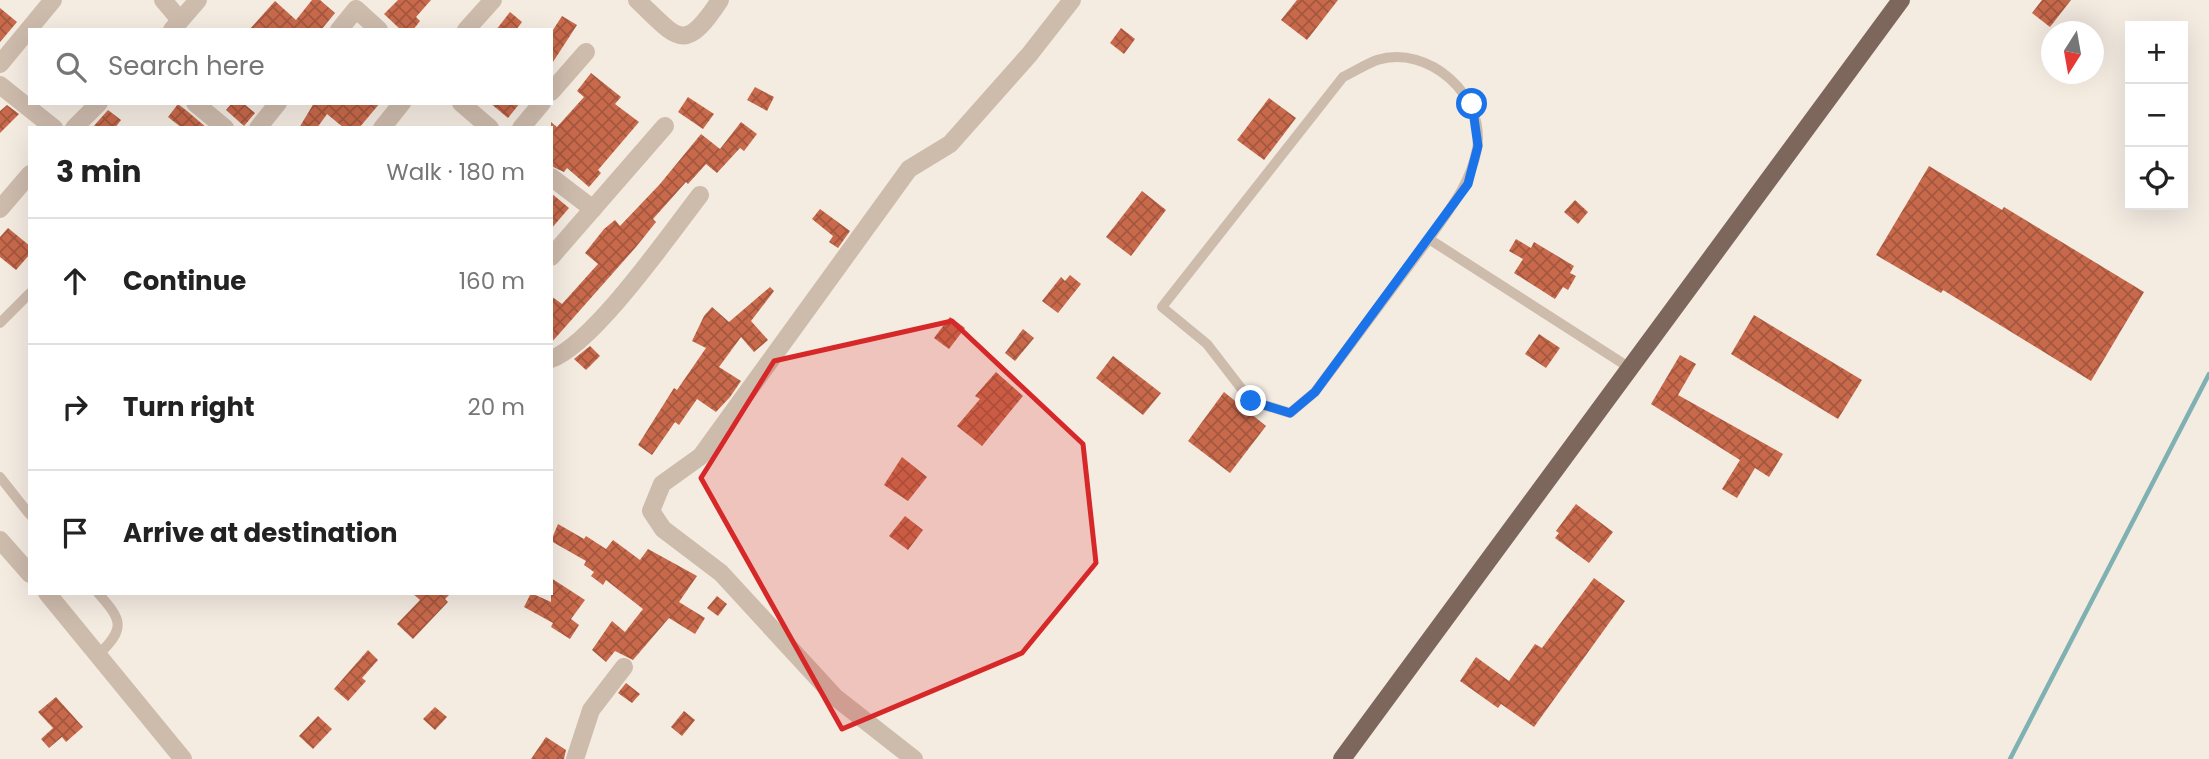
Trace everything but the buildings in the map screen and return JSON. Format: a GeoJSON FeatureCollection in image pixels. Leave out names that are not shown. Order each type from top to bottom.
{"type":"FeatureCollection","features":[{"type":"Feature","properties":{"kind":"main road"},"geometry":{"type":"LineString","coordinates":[[1342,759],[1901,0]]}},
{"type":"Feature","properties":{"kind":"street"},"geometry":{"type":"LineString","coordinates":[[30,28],[53,0]]}},
{"type":"Feature","properties":{"kind":"street"},"geometry":{"type":"LineString","coordinates":[[163,0],[176,25],[198,0]]}},
{"type":"Feature","properties":{"kind":"street"},"geometry":{"type":"LineString","coordinates":[[468,28],[494,0]]}},
{"type":"Feature","properties":{"kind":"street"},"geometry":{"type":"LineString","coordinates":[[637,0],[670,32],[685,36],[699,31],[720,0]]}},
{"type":"Feature","properties":{"kind":"street"},"geometry":{"type":"LineString","coordinates":[[914,759],[835,697],[721,573],[663,529],[651,511],[662,484],[701,456],[909,169],[950,144],[1029,55],[1072,0]]}},
{"type":"Feature","properties":{"kind":"street"},"geometry":{"type":"LineString","coordinates":[[340,28],[355,3],[377,28]]}},
{"type":"Feature","properties":{"kind":"street"},"geometry":{"type":"LineString","coordinates":[[0,64],[28,30]]}},
{"type":"Feature","properties":{"kind":"street"},"geometry":{"type":"LineString","coordinates":[[553,90],[586,52]]}},
{"type":"Feature","properties":{"kind":"street"},"geometry":{"type":"LineString","coordinates":[[0,85],[51,126]]}},
{"type":"Feature","properties":{"kind":"street"},"geometry":{"type":"LineString","coordinates":[[76,126],[97,105]]}},
{"type":"Feature","properties":{"kind":"street"},"geometry":{"type":"LineString","coordinates":[[197,105],[223,126]]}},
{"type":"Feature","properties":{"kind":"street"},"geometry":{"type":"LineString","coordinates":[[260,126],[276,105]]}},
{"type":"Feature","properties":{"kind":"street"},"geometry":{"type":"LineString","coordinates":[[384,126],[400,105]]}},
{"type":"Feature","properties":{"kind":"street"},"geometry":{"type":"LineString","coordinates":[[463,105],[488,126]]}},
{"type":"Feature","properties":{"kind":"street"},"geometry":{"type":"LineString","coordinates":[[522,126],[540,105]]}},
{"type":"Feature","properties":{"kind":"street"},"geometry":{"type":"LineString","coordinates":[[553,255],[665,126]]}},
{"type":"Feature","properties":{"kind":"street"},"geometry":{"type":"LineString","coordinates":[[0,209],[28,176]]}},
{"type":"Feature","properties":{"kind":"street"},"geometry":{"type":"LineString","coordinates":[[553,179],[593,209]]}},
{"type":"Feature","properties":{"kind":"street"},"geometry":{"type":"LineString","coordinates":[[553,358],[575,343],[618,300],[700,195]]}},
{"type":"Feature","properties":{"kind":"street"},"geometry":{"type":"LineString","coordinates":[[0,540],[28,572]]}},
{"type":"Feature","properties":{"kind":"street"},"geometry":{"type":"LineString","coordinates":[[49,595],[183,759]]}},
{"type":"Feature","properties":{"kind":"street"},"geometry":{"type":"LineString","coordinates":[[575,759],[591,710],[624,667]]}},
{"type":"Feature","properties":{"kind":"lane"},"geometry":{"type":"LineString","coordinates":[[1378,60],[1415,60],[1450,76],[1472,104],[1478,146],[1468,184],[1429,239],[1315,392],[1290,413],[1251,401],[1207,344],[1162,307],[1343,77],[1378,60]]}},
{"type":"Feature","properties":{"kind":"lane"},"geometry":{"type":"LineString","coordinates":[[1429,239],[1630,368]]}},
{"type":"Feature","properties":{"kind":"lane"},"geometry":{"type":"LineString","coordinates":[[0,323],[28,295]]}},
{"type":"Feature","properties":{"kind":"lane"},"geometry":{"type":"LineString","coordinates":[[0,477],[28,512]]}},
{"type":"Feature","properties":{"kind":"lane"},"geometry":{"type":"LineString","coordinates":[[99,654],[117,637],[119,628],[115,612],[100,595]]}},
{"type":"Feature","properties":{"kind":"highlighted area"},"geometry":{"type":"Polygon","coordinates":[[[952,321],[1083,444],[1096,563],[1022,653],[842,729],[701,478],[774,361],[952,321]]]}},
{"type":"Feature","properties":{"kind":"waterway"},"geometry":{"type":"LineString","coordinates":[[2010,759],[2209,374]]}},
{"type":"Feature","properties":{"kind":"route"},"geometry":{"type":"LineString","coordinates":[[1251,401],[1290,413],[1315,392],[1377,311],[1468,184],[1478,146],[1472,104]]}}]}
